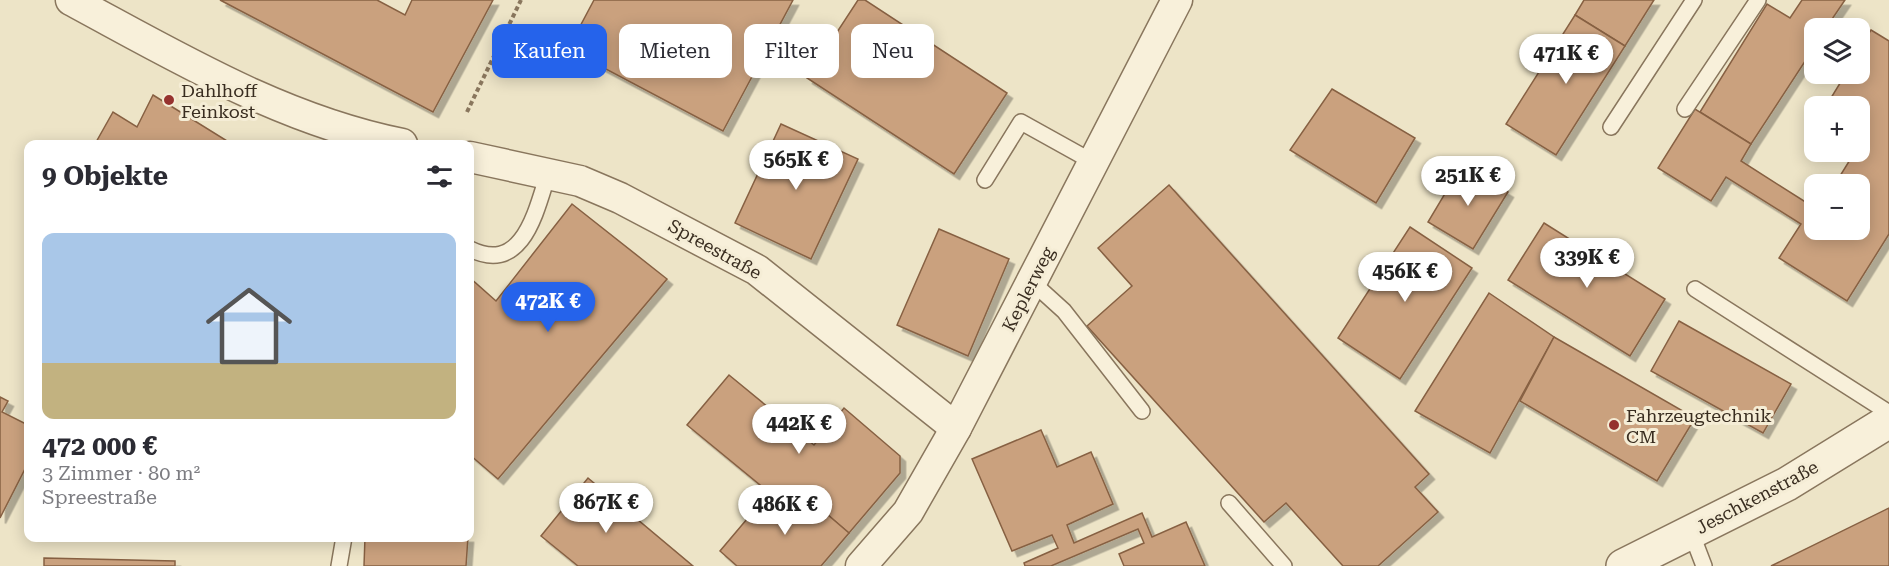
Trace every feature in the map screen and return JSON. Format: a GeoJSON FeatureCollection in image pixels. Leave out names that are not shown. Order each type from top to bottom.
{"type":"FeatureCollection","features":[{"type":"Feature","properties":{"kind":"street"},"geometry":{"type":"LineString","coordinates":[[71,0],[208,73],[301,116],[388,140]]}},
{"type":"Feature","properties":{"kind":"street","name":"Keplerweg"},"geometry":{"type":"LineString","coordinates":[[861,566],[908,512],[956,428],[1176,0]]}},
{"type":"Feature","properties":{"kind":"street","name":"Spreestraße"},"geometry":{"type":"LineString","coordinates":[[474,158],[580,181],[620,198],[757,270],[956,428]]}},
{"type":"Feature","properties":{"kind":"street","name":"Jeschkenstraße"},"geometry":{"type":"LineString","coordinates":[[1623,566],[1787,484],[1889,422]]}},
{"type":"Feature","properties":{"kind":"lane"},"geometry":{"type":"LineString","coordinates":[[1611,127],[1694,0]]}},
{"type":"Feature","properties":{"kind":"lane"},"geometry":{"type":"LineString","coordinates":[[1685,109],[1758,0]]}},
{"type":"Feature","properties":{"kind":"lane"},"geometry":{"type":"LineString","coordinates":[[985,180],[1020,122],[1093,162]]}},
{"type":"Feature","properties":{"kind":"lane"},"geometry":{"type":"LineString","coordinates":[[474,251],[482,255],[499,255],[517,247],[534,216],[548,174]]}},
{"type":"Feature","properties":{"kind":"lane"},"geometry":{"type":"LineString","coordinates":[[1032,282],[1064,311],[1142,411]]}},
{"type":"Feature","properties":{"kind":"lane"},"geometry":{"type":"LineString","coordinates":[[1695,289],[1889,413]]}},
{"type":"Feature","properties":{"kind":"lane"},"geometry":{"type":"LineString","coordinates":[[1229,503],[1284,566]]}},
{"type":"Feature","properties":{"kind":"lane"},"geometry":{"type":"LineString","coordinates":[[1691,532],[1704,566]]}},
{"type":"Feature","properties":{"kind":"lane"},"geometry":{"type":"LineString","coordinates":[[339,566],[343,542]]}},
{"type":"Feature","properties":{"kind":"path"},"geometry":{"type":"LineString","coordinates":[[467,112],[521,0]]}},
{"type":"Feature","properties":{"kind":"building"},"geometry":{"type":"Polygon","coordinates":[[[220,0],[377,0],[405,15],[412,0],[493,0],[433,112],[220,0]]]}},
{"type":"Feature","properties":{"kind":"building"},"geometry":{"type":"Polygon","coordinates":[[[594,0],[793,0],[780,24],[744,24],[744,78],[751,78],[723,131],[623,78],[732,78],[732,24],[619,24],[619,76],[607,70],[607,24],[581,24],[594,0]]]}},
{"type":"Feature","properties":{"kind":"building"},"geometry":{"type":"Polygon","coordinates":[[[858,0],[865,0],[902,24],[851,24],[851,78],[934,78],[934,45],[1007,93],[954,174],[807,78],[839,78],[839,29],[858,0]]]}},
{"type":"Feature","properties":{"kind":"building"},"geometry":{"type":"Polygon","coordinates":[[[1584,0],[1654,0],[1625,46],[1575,15],[1584,0]]]}},
{"type":"Feature","properties":{"kind":"building"},"geometry":{"type":"Polygon","coordinates":[[[1802,0],[1845,0],[1833,18],[1804,18],[1804,63],[1751,144],[1700,112],[1767,4],[1790,18],[1802,0]]]}},
{"type":"Feature","properties":{"kind":"building"},"geometry":{"type":"Polygon","coordinates":[[[1575,15],[1625,46],[1556,155],[1506,124],[1575,15]]]}},
{"type":"Feature","properties":{"kind":"building"},"geometry":{"type":"Polygon","coordinates":[[[1871,30],[1889,41],[1889,234],[1847,301],[1779,258],[1801,224],[1726,177],[1711,201],[1658,168],[1695,109],[1751,144],[1741,161],[1804,201],[1804,240],[1870,240],[1870,174],[1841,174],[1849,162],[1870,162],[1870,96],[1832,96],[1840,84],[1870,84],[1871,30]]]}},
{"type":"Feature","properties":{"kind":"building"},"geometry":{"type":"Polygon","coordinates":[[[1332,89],[1415,138],[1376,203],[1290,150],[1332,89]]]}},
{"type":"Feature","properties":{"kind":"building"},"geometry":{"type":"Polygon","coordinates":[[[153,95],[226,140],[97,140],[113,112],[137,127],[153,95]]]}},
{"type":"Feature","properties":{"kind":"building"},"geometry":{"type":"Polygon","coordinates":[[[781,124],[858,159],[811,259],[735,223],[781,124]]]}},
{"type":"Feature","properties":{"kind":"building"},"geometry":{"type":"Polygon","coordinates":[[[1462,165],[1508,192],[1473,249],[1428,222],[1462,165]]]}},
{"type":"Feature","properties":{"kind":"building"},"geometry":{"type":"Polygon","coordinates":[[[1169,185],[1429,474],[1415,487],[1438,512],[1378,566],[1343,566],[1286,503],[1264,522],[1087,326],[1132,286],[1098,248],[1169,185]]]}},
{"type":"Feature","properties":{"kind":"building"},"geometry":{"type":"Polygon","coordinates":[[[572,204],[667,279],[498,479],[474,458],[474,282],[496,301],[572,204]]]}},
{"type":"Feature","properties":{"kind":"building"},"geometry":{"type":"Polygon","coordinates":[[[1544,223],[1665,299],[1630,356],[1508,280],[1544,223]]]}},
{"type":"Feature","properties":{"kind":"building"},"geometry":{"type":"Polygon","coordinates":[[[1410,227],[1472,268],[1400,379],[1338,338],[1410,227]]]}},
{"type":"Feature","properties":{"kind":"building"},"geometry":{"type":"Polygon","coordinates":[[[939,229],[1009,259],[968,356],[897,325],[939,229]]]}},
{"type":"Feature","properties":{"kind":"building"},"geometry":{"type":"Polygon","coordinates":[[[1489,293],[1554,337],[1490,453],[1415,411],[1489,293]]]}},
{"type":"Feature","properties":{"kind":"building"},"geometry":{"type":"Polygon","coordinates":[[[1679,321],[1791,384],[1763,433],[1651,371],[1679,321]]]}},
{"type":"Feature","properties":{"kind":"building"},"geometry":{"type":"Polygon","coordinates":[[[1554,337],[1695,418],[1657,481],[1520,401],[1554,337]]]}},
{"type":"Feature","properties":{"kind":"building"},"geometry":{"type":"Polygon","coordinates":[[[729,375],[814,445],[844,408],[900,456],[900,473],[849,533],[807,497],[794,513],[687,425],[729,375]]]}},
{"type":"Feature","properties":{"kind":"building"},"geometry":{"type":"Polygon","coordinates":[[[0,397],[8,401],[2,412],[24,423],[24,471],[0,518],[0,397]]]}},
{"type":"Feature","properties":{"kind":"building"},"geometry":{"type":"Polygon","coordinates":[[[1041,430],[1057,467],[1091,452],[1113,504],[1067,525],[1074,543],[1142,513],[1152,537],[1186,522],[1205,566],[1124,566],[1119,554],[1144,543],[1138,529],[1051,566],[1025,566],[1024,563],[1058,548],[1052,535],[1012,551],[972,459],[1041,430]]]}},
{"type":"Feature","properties":{"kind":"building"},"geometry":{"type":"Polygon","coordinates":[[[588,478],[693,566],[578,566],[541,536],[588,478]]]}},
{"type":"Feature","properties":{"kind":"building"},"geometry":{"type":"Polygon","coordinates":[[[769,493],[794,513],[807,497],[849,533],[821,566],[737,566],[720,551],[769,493]]]}},
{"type":"Feature","properties":{"kind":"building"},"geometry":{"type":"Polygon","coordinates":[[[1889,508],[1889,566],[1771,566],[1889,508]]]}},
{"type":"Feature","properties":{"kind":"building"},"geometry":{"type":"Polygon","coordinates":[[[365,542],[468,542],[466,566],[364,566],[365,542]]]}},
{"type":"Feature","properties":{"kind":"building"},"geometry":{"type":"Polygon","coordinates":[[[44,558],[175,561],[175,566],[44,566],[44,558]]]}},
{"type":"Feature","properties":{"kind":"place","name":"Dahlhoff Feinkost"},"geometry":{"type":"Point","coordinates":[169,100]}},
{"type":"Feature","properties":{"kind":"place","name":"Fahrzeugtechnik CM"},"geometry":{"type":"Point","coordinates":[1614,425]}}]}
